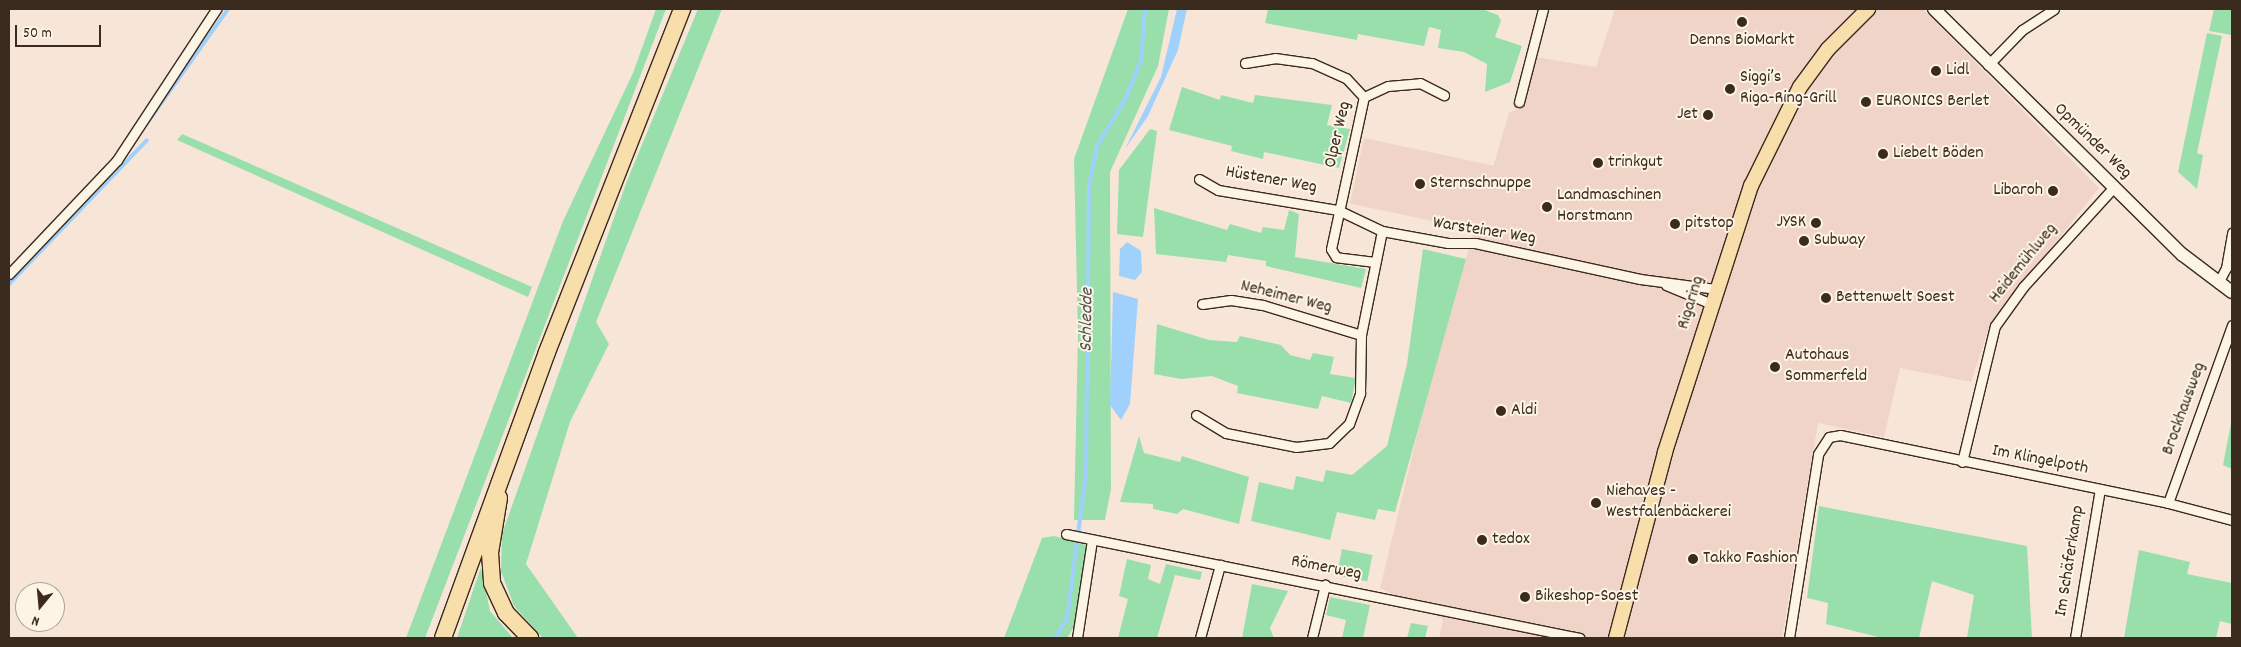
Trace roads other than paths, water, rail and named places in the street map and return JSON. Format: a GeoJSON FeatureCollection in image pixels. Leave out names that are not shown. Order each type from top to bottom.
{"type":"FeatureCollection","features":[{"type":"Feature","properties":{"kind":"highway"},"geometry":{"type":"LineString","coordinates":[[443,638],[497,486],[682,9]]}},
{"type":"Feature","properties":{"kind":"highway"},"geometry":{"type":"LineString","coordinates":[[497,486],[499,508],[489,560],[492,583],[506,613],[530,638]]}},
{"type":"Feature","properties":{"kind":"main road","name":"Rigaring"},"geometry":{"type":"LineString","coordinates":[[1616,638],[1665,452],[1716,289],[1751,186],[1782,118],[1828,49],[1868,9]]}},
{"type":"Feature","properties":{"kind":"street"},"geometry":{"type":"LineString","coordinates":[[9,274],[117,160],[216,9]]}},
{"type":"Feature","properties":{"kind":"street"},"geometry":{"type":"LineString","coordinates":[[1519,102],[1543,9]]}},
{"type":"Feature","properties":{"kind":"street","name":"Opmünder Weg"},"geometry":{"type":"LineString","coordinates":[[1934,9],[1988,65],[2183,255],[2232,292]]}},
{"type":"Feature","properties":{"kind":"street"},"geometry":{"type":"LineString","coordinates":[[1988,65],[2022,30],[2054,9]]}},
{"type":"Feature","properties":{"kind":"street","name":"Olper Weg"},"geometry":{"type":"LineString","coordinates":[[1245,63],[1275,58],[1312,63],[1346,78],[1364,97]]}},
{"type":"Feature","properties":{"kind":"street","name":"Olper Weg"},"geometry":{"type":"LineString","coordinates":[[1364,97],[1388,86],[1420,83],[1444,95]]}},
{"type":"Feature","properties":{"kind":"street","name":"Olper Weg"},"geometry":{"type":"LineString","coordinates":[[1364,97],[1331,249],[1336,257],[1375,262]]}},
{"type":"Feature","properties":{"kind":"street","name":"Hüstener Weg"},"geometry":{"type":"LineString","coordinates":[[1199,179],[1218,190],[1338,210]]}},
{"type":"Feature","properties":{"kind":"street","name":"Heidemühlweg"},"geometry":{"type":"LineString","coordinates":[[1962,462],[1995,326],[2023,287],[2114,187]]}},
{"type":"Feature","properties":{"kind":"street","name":"Warsteiner Weg"},"geometry":{"type":"LineString","coordinates":[[1338,210],[1382,232],[1475,243],[1659,282],[1716,289]]}},
{"type":"Feature","properties":{"kind":"street"},"geometry":{"type":"LineString","coordinates":[[1196,415],[1226,433],[1296,448],[1329,443],[1349,424],[1360,393],[1361,335],[1382,232]]}},
{"type":"Feature","properties":{"kind":"street"},"geometry":{"type":"LineString","coordinates":[[2218,283],[2226,268],[2232,232]]}},
{"type":"Feature","properties":{"kind":"street","name":"Warsteiner Weg"},"geometry":{"type":"LineString","coordinates":[[1659,282],[1712,304]]}},
{"type":"Feature","properties":{"kind":"street","name":"Neheimer Weg"},"geometry":{"type":"LineString","coordinates":[[1202,304],[1231,300],[1263,305],[1361,335]]}},
{"type":"Feature","properties":{"kind":"street","name":"Brockhausweg"},"geometry":{"type":"LineString","coordinates":[[2168,503],[2232,325]]}},
{"type":"Feature","properties":{"kind":"street","name":"Im Klingelpoth"},"geometry":{"type":"LineString","coordinates":[[1789,638],[1818,454],[1829,437],[1840,435],[1962,462],[2168,503],[2232,520]]}},
{"type":"Feature","properties":{"kind":"street","name":"Im Schäferkamp"},"geometry":{"type":"LineString","coordinates":[[2075,638],[2100,489]]}},
{"type":"Feature","properties":{"kind":"street","name":"Römerweg"},"geometry":{"type":"LineString","coordinates":[[1066,534],[1580,638]]}},
{"type":"Feature","properties":{"kind":"street"},"geometry":{"type":"LineString","coordinates":[[1077,638],[1092,540]]}},
{"type":"Feature","properties":{"kind":"street"},"geometry":{"type":"LineString","coordinates":[[1200,638],[1220,565]]}},
{"type":"Feature","properties":{"kind":"street"},"geometry":{"type":"LineString","coordinates":[[1312,638],[1325,585]]}},
{"type":"Feature","properties":{"kind":"water"},"geometry":{"type":"Polygon","coordinates":[[[1177,9],[1187,9],[1178,50],[1148,116],[1125,149],[1161,77],[1177,9]]]}},
{"type":"Feature","properties":{"kind":"water"},"geometry":{"type":"Polygon","coordinates":[[[1127,242],[1141,251],[1142,272],[1135,280],[1119,276],[1120,249],[1127,242]]]}},
{"type":"Feature","properties":{"kind":"water"},"geometry":{"type":"Polygon","coordinates":[[[1113,292],[1138,299],[1130,404],[1121,420],[1110,405],[1113,292]]]}},
{"type":"Feature","properties":{"kind":"waterway"},"geometry":{"type":"LineString","coordinates":[[147,123],[228,9]]}},
{"type":"Feature","properties":{"kind":"waterway","name":"Schledde"},"geometry":{"type":"LineString","coordinates":[[1055,638],[1067,619],[1086,472],[1089,186],[1097,146],[1126,98],[1141,60],[1145,9]]}},
{"type":"Feature","properties":{"kind":"waterway"},"geometry":{"type":"LineString","coordinates":[[9,284],[147,140]]}},
{"type":"Feature","properties":{"kind":"place","name":"Denns BioMarkt"},"geometry":{"type":"Point","coordinates":[1742,22]}},
{"type":"Feature","properties":{"kind":"place","name":"Lidl"},"geometry":{"type":"Point","coordinates":[1936,71]}},
{"type":"Feature","properties":{"kind":"place","name":"Siggi’s Riga-Ring-Grill"},"geometry":{"type":"Point","coordinates":[1730,89]}},
{"type":"Feature","properties":{"kind":"place","name":"EURONICS Berlet"},"geometry":{"type":"Point","coordinates":[1866,102]}},
{"type":"Feature","properties":{"kind":"place","name":"Jet"},"geometry":{"type":"Point","coordinates":[1708,115]}},
{"type":"Feature","properties":{"kind":"place","name":"Liebelt Böden"},"geometry":{"type":"Point","coordinates":[1883,154]}},
{"type":"Feature","properties":{"kind":"place","name":"trinkgut"},"geometry":{"type":"Point","coordinates":[1598,163]}},
{"type":"Feature","properties":{"kind":"place","name":"Sternschnuppe"},"geometry":{"type":"Point","coordinates":[1420,184]}},
{"type":"Feature","properties":{"kind":"place","name":"Libaroh"},"geometry":{"type":"Point","coordinates":[2053,191]}},
{"type":"Feature","properties":{"kind":"place","name":"Landmaschinen Horstmann"},"geometry":{"type":"Point","coordinates":[1547,207]}},
{"type":"Feature","properties":{"kind":"place","name":"JYSK"},"geometry":{"type":"Point","coordinates":[1816,223]}},
{"type":"Feature","properties":{"kind":"place","name":"pitstop"},"geometry":{"type":"Point","coordinates":[1675,224]}},
{"type":"Feature","properties":{"kind":"place","name":"Subway"},"geometry":{"type":"Point","coordinates":[1804,241]}},
{"type":"Feature","properties":{"kind":"place","name":"Bettenwelt Soest"},"geometry":{"type":"Point","coordinates":[1826,298]}},
{"type":"Feature","properties":{"kind":"place","name":"Autohaus Sommerfeld"},"geometry":{"type":"Point","coordinates":[1775,367]}},
{"type":"Feature","properties":{"kind":"place","name":"Aldi"},"geometry":{"type":"Point","coordinates":[1501,411]}},
{"type":"Feature","properties":{"kind":"place","name":"Niehaves - Westfalenbäckerei"},"geometry":{"type":"Point","coordinates":[1596,503]}},
{"type":"Feature","properties":{"kind":"place","name":"tedox"},"geometry":{"type":"Point","coordinates":[1482,540]}},
{"type":"Feature","properties":{"kind":"place","name":"Takko Fashion"},"geometry":{"type":"Point","coordinates":[1693,559]}},
{"type":"Feature","properties":{"kind":"place","name":"Bikeshop-Soest"},"geometry":{"type":"Point","coordinates":[1525,597]}}]}
